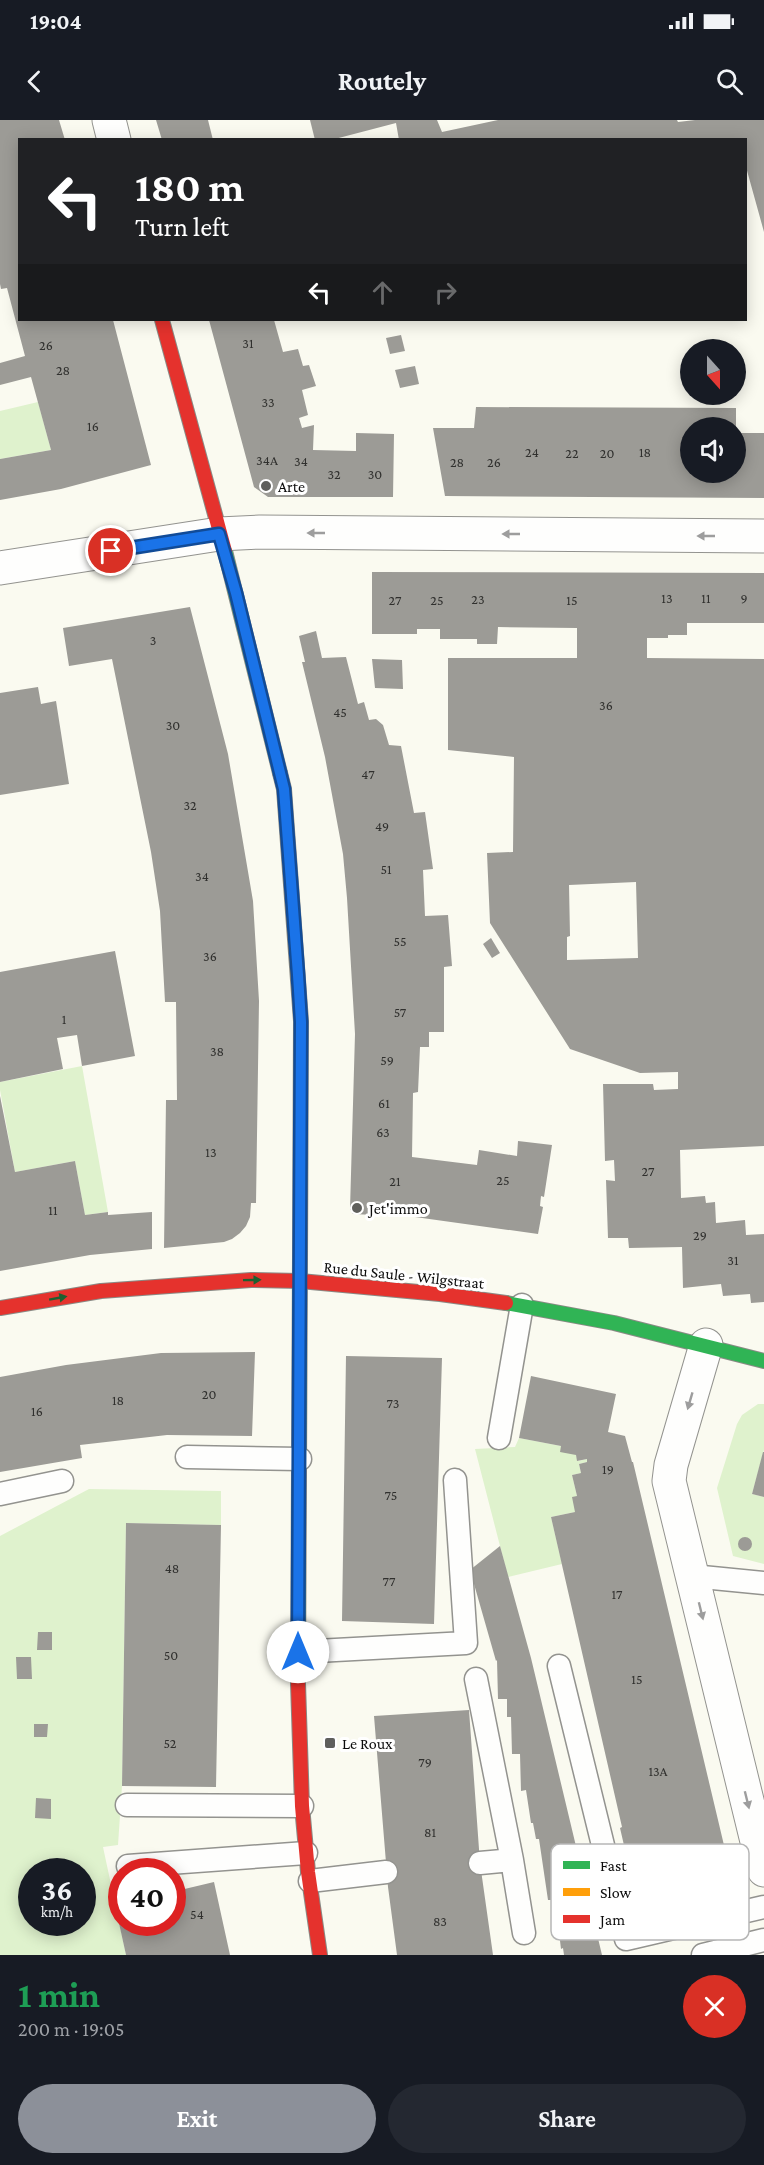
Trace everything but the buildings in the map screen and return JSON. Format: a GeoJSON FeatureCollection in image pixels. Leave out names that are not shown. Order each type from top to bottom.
{"type":"FeatureCollection","features":[{"type":"Feature","properties":{"kind":"street"},"geometry":{"type":"LineString","coordinates":[[109,120],[114,138]]}},
{"type":"Feature","properties":{"kind":"street"},"geometry":{"type":"LineString","coordinates":[[162,321],[236,593],[284,789],[301,1022],[298,1652],[302,1806],[320,1955]]}},
{"type":"Feature","properties":{"kind":"street"},"geometry":{"type":"LineString","coordinates":[[0,568],[219,534],[260,532],[764,536]]}},
{"type":"Feature","properties":{"kind":"street","name":"Rue du Saule - Wilgstraat"},"geometry":{"type":"LineString","coordinates":[[0,1308],[101,1290],[251,1280],[300,1281],[440,1294],[522,1305],[614,1323],[764,1361]]}},
{"type":"Feature","properties":{"kind":"street"},"geometry":{"type":"LineString","coordinates":[[706,1345],[669,1477],[764,1869]]}},
{"type":"Feature","properties":{"kind":"lane"},"geometry":{"type":"LineString","coordinates":[[500,1438],[522,1305]]}},
{"type":"Feature","properties":{"kind":"lane"},"geometry":{"type":"LineString","coordinates":[[187,1457],[300,1459]]}},
{"type":"Feature","properties":{"kind":"lane"},"geometry":{"type":"LineString","coordinates":[[298,1652],[466,1643],[455,1480]]}},
{"type":"Feature","properties":{"kind":"lane"},"geometry":{"type":"LineString","coordinates":[[0,1494],[62,1481]]}},
{"type":"Feature","properties":{"kind":"lane"},"geometry":{"type":"LineString","coordinates":[[692,1576],[764,1583]]}},
{"type":"Feature","properties":{"kind":"lane"},"geometry":{"type":"LineString","coordinates":[[559,1666],[603,1844]]}},
{"type":"Feature","properties":{"kind":"lane"},"geometry":{"type":"LineString","coordinates":[[476,1679],[524,1933]]}},
{"type":"Feature","properties":{"kind":"lane"},"geometry":{"type":"LineString","coordinates":[[127,1805],[302,1806]]}},
{"type":"Feature","properties":{"kind":"lane"},"geometry":{"type":"LineString","coordinates":[[186,1862],[306,1853]]}},
{"type":"Feature","properties":{"kind":"lane"},"geometry":{"type":"LineString","coordinates":[[480,1863],[512,1860]]}},
{"type":"Feature","properties":{"kind":"lane"},"geometry":{"type":"LineString","coordinates":[[310,1881],[386,1872]]}},
{"type":"Feature","properties":{"kind":"lane"},"geometry":{"type":"LineString","coordinates":[[749,1910],[764,1907]]}},
{"type":"Feature","properties":{"kind":"lane"},"geometry":{"type":"LineString","coordinates":[[703,1955],[764,1940]]}},
{"type":"Feature","properties":{"kind":"green space"},"geometry":{"type":"Polygon","coordinates":[[[38,402],[51,450],[0,459],[0,411],[38,402]]]}},
{"type":"Feature","properties":{"kind":"green space"},"geometry":{"type":"Polygon","coordinates":[[[82,1066],[108,1212],[85,1215],[75,1161],[15,1172],[0,1090],[0,1082],[82,1066]]]}},
{"type":"Feature","properties":{"kind":"green space"},"geometry":{"type":"Polygon","coordinates":[[[758,1404],[764,1404],[764,1450],[752,1494],[764,1497],[764,1564],[733,1556],[717,1488],[737,1424],[742,1415],[758,1404]]]}},
{"type":"Feature","properties":{"kind":"green space"},"geometry":{"type":"Polygon","coordinates":[[[519,1438],[561,1446],[576,1455],[578,1461],[587,1459],[587,1462],[579,1464],[581,1473],[572,1475],[577,1496],[575,1512],[551,1517],[562,1564],[508,1577],[475,1449],[515,1447],[519,1438]]]}},
{"type":"Feature","properties":{"kind":"green space"},"geometry":{"type":"Polygon","coordinates":[[[89,1489],[221,1491],[221,1525],[126,1523],[122,1786],[118,1845],[103,1847],[108,1870],[108,1936],[122,1936],[126,1955],[0,1955],[0,1536],[89,1489]]]}},
{"type":"Feature","properties":{"kind":"traffic: fast"},"geometry":{"type":"LineString","coordinates":[[225,551],[280,773]]}},
{"type":"Feature","properties":{"kind":"traffic: fast"},"geometry":{"type":"LineString","coordinates":[[298,1683],[300,1258]]}},
{"type":"Feature","properties":{"kind":"traffic: fast"},"geometry":{"type":"LineString","coordinates":[[506,1303],[614,1323],[764,1361]]}},
{"type":"Feature","properties":{"kind":"traffic: slow"},"geometry":{"type":"LineString","coordinates":[[280,773],[284,789],[301,1021],[300,1258]]}},
{"type":"Feature","properties":{"kind":"traffic: jam"},"geometry":{"type":"LineString","coordinates":[[162,321],[225,551]]}},
{"type":"Feature","properties":{"kind":"traffic: jam"},"geometry":{"type":"LineString","coordinates":[[0,1308],[101,1291],[251,1280],[300,1281],[440,1294],[506,1303]]}},
{"type":"Feature","properties":{"kind":"traffic: jam"},"geometry":{"type":"LineString","coordinates":[[298,1683],[302,1806],[308,1872],[320,1955]]}},
{"type":"Feature","properties":{"kind":"place","name":"Arte"},"geometry":{"type":"Point","coordinates":[266,486]}},
{"type":"Feature","properties":{"kind":"place","name":"Jet'immo"},"geometry":{"type":"Point","coordinates":[357,1208]}},
{"type":"Feature","properties":{"kind":"place","name":"Le Roux"},"geometry":{"type":"Point","coordinates":[330,1743]}},
{"type":"Feature","properties":{"kind":"route"},"geometry":{"type":"LineString","coordinates":[[111,551],[219,534],[236,593],[284,789],[301,1022],[298,1652]]}}]}
